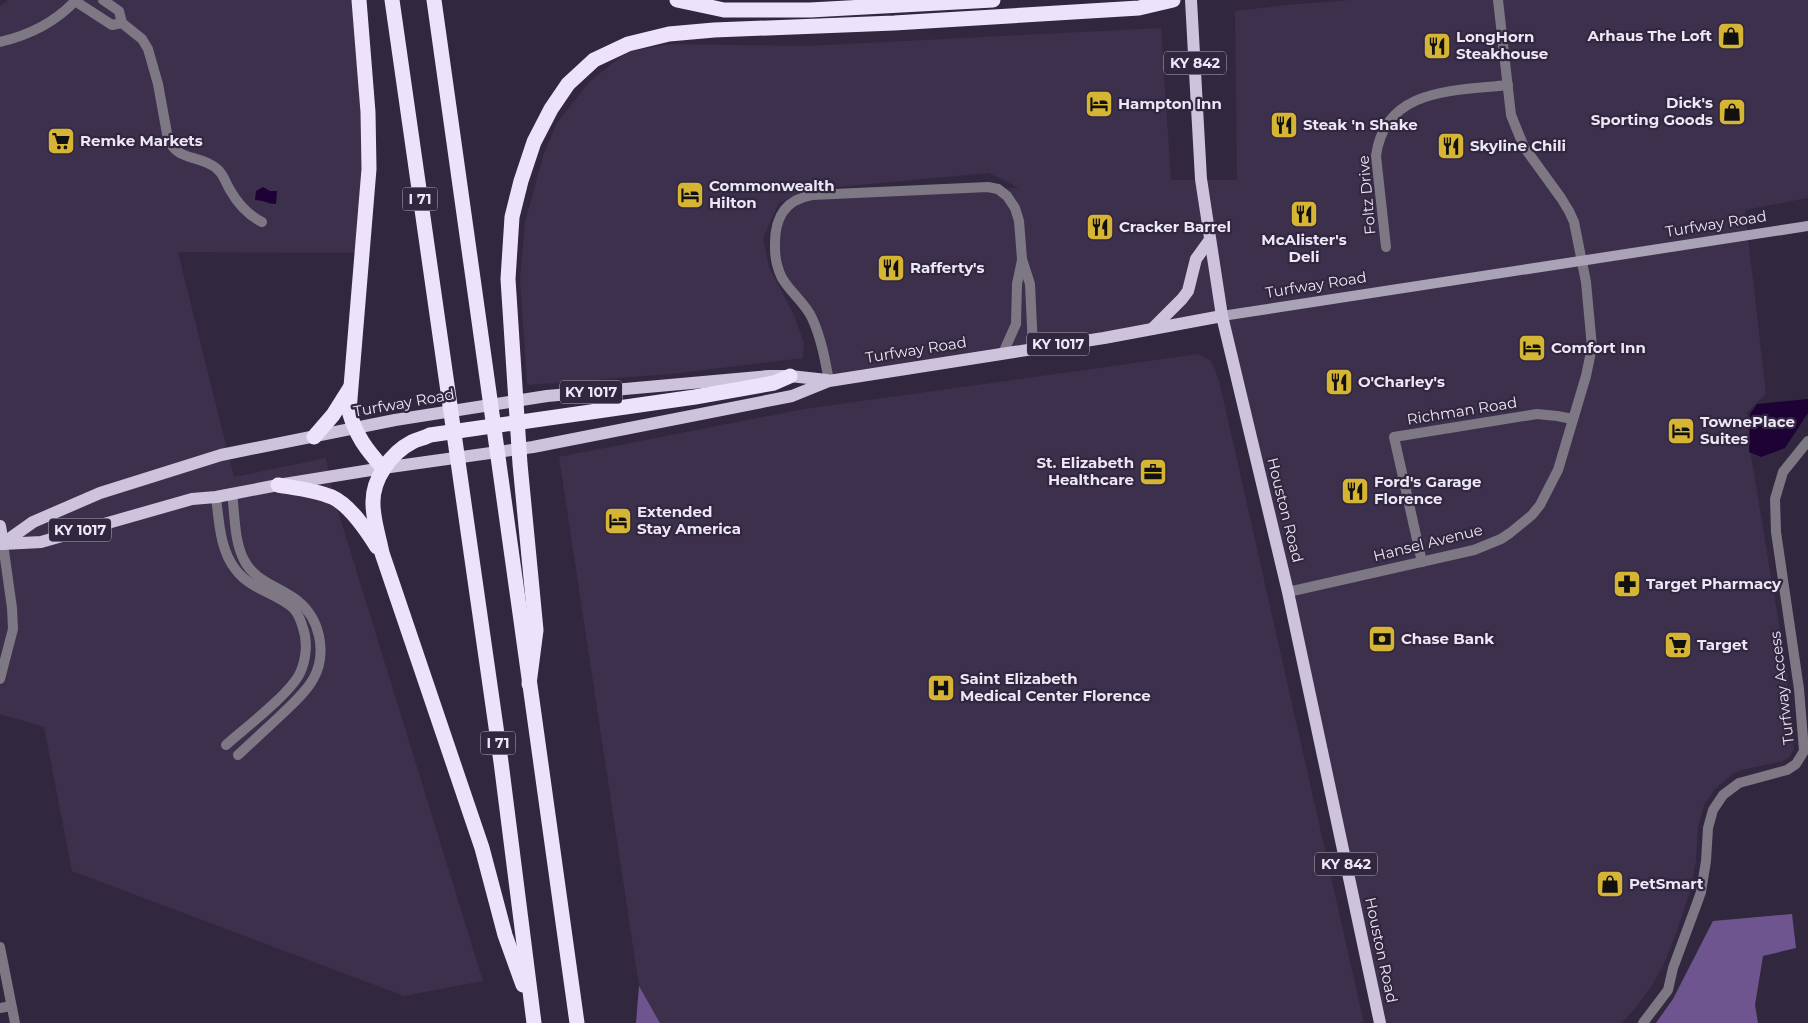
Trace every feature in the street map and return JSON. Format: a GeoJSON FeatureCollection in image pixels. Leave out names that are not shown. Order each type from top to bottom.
{"type":"FeatureCollection","features":[{"type":"Feature","properties":{"kind":"highway"},"geometry":{"type":"LineString","coordinates":[[359,0],[368,112],[369,169],[349,411],[354,428],[369,452],[383,468]]}},
{"type":"Feature","properties":{"kind":"highway","name":"I 71"},"geometry":{"type":"LineString","coordinates":[[392,0],[500,762],[533,1018]]}},
{"type":"Feature","properties":{"kind":"highway","name":"I 71"},"geometry":{"type":"LineString","coordinates":[[434,0],[501,465],[529,684],[577,1023]]}},
{"type":"Feature","properties":{"kind":"highway"},"geometry":{"type":"LineString","coordinates":[[677,0],[724,10],[810,10],[993,0]]}},
{"type":"Feature","properties":{"kind":"highway"},"geometry":{"type":"LineString","coordinates":[[529,684],[536,630],[520,464],[508,279],[512,217],[534,142],[551,109],[568,84],[594,60],[628,44],[669,34],[714,30],[894,23],[1139,8],[1173,0]]}},
{"type":"Feature","properties":{"kind":"highway"},"geometry":{"type":"LineString","coordinates":[[533,1018],[505,935],[482,848],[382,553],[372,503],[377,480],[383,468],[412,442],[430,435],[695,397],[774,383],[790,376]]}},
{"type":"Feature","properties":{"kind":"highway"},"geometry":{"type":"LineString","coordinates":[[314,437],[333,415],[351,387]]}},
{"type":"Feature","properties":{"kind":"highway"},"geometry":{"type":"LineString","coordinates":[[278,485],[310,490],[334,498],[366,529],[382,553]]}},
{"type":"Feature","properties":{"kind":"main road","name":"Houston Road"},"geometry":{"type":"LineString","coordinates":[[1191,0],[1201,179],[1222,316],[1288,592],[1380,1023]]}},
{"type":"Feature","properties":{"kind":"main road","name":"Turfway Road"},"geometry":{"type":"LineString","coordinates":[[2,544],[40,542],[192,499],[216,497],[383,468],[533,447],[792,396],[829,381],[1222,316],[1808,226]]}},
{"type":"Feature","properties":{"kind":"main road"},"geometry":{"type":"LineString","coordinates":[[1152,329],[1188,291],[1196,259],[1210,241]]}},
{"type":"Feature","properties":{"kind":"main road","name":"Turfway Road"},"geometry":{"type":"LineString","coordinates":[[2,544],[32,522],[100,493],[221,455],[354,428],[547,396],[760,377],[790,376],[829,381]]}},
{"type":"Feature","properties":{"kind":"main road"},"geometry":{"type":"LineString","coordinates":[[0,526],[2,544]]}},
{"type":"Feature","properties":{"kind":"street"},"geometry":{"type":"LineString","coordinates":[[103,0],[119,11],[122,23],[142,39],[148,48],[158,84],[171,146],[181,155],[212,165],[222,173],[229,189],[244,210],[262,222]]}},
{"type":"Feature","properties":{"kind":"street","name":"Hansel Avenue"},"geometry":{"type":"LineString","coordinates":[[1288,592],[1474,550],[1489,544],[1510,533],[1532,514],[1540,505],[1558,470],[1586,376],[1592,347],[1582,261],[1574,222],[1569,211],[1524,148],[1511,115],[1498,0]]}},
{"type":"Feature","properties":{"kind":"street"},"geometry":{"type":"LineString","coordinates":[[0,42],[38,30],[58,18],[75,1],[112,25],[122,23]]}},
{"type":"Feature","properties":{"kind":"street","name":"Foltz Drive"},"geometry":{"type":"LineString","coordinates":[[1386,247],[1376,156],[1378,142],[1392,118],[1406,104],[1423,96],[1508,85]]}},
{"type":"Feature","properties":{"kind":"street"},"geometry":{"type":"LineString","coordinates":[[829,381],[819,334],[810,315],[781,276],[776,260],[774,235],[777,223],[782,212],[791,202],[799,197],[988,187],[998,190],[1007,196],[1015,208],[1019,221],[1022,260],[1030,284],[1033,348]]}},
{"type":"Feature","properties":{"kind":"street"},"geometry":{"type":"LineString","coordinates":[[1003,353],[1016,324],[1017,284],[1022,260]]}},
{"type":"Feature","properties":{"kind":"street","name":"Richman Road"},"geometry":{"type":"LineString","coordinates":[[1422,562],[1394,437],[1537,414],[1573,420]]}},
{"type":"Feature","properties":{"kind":"street","name":"Turfway Access"},"geometry":{"type":"LineString","coordinates":[[1643,1023],[1668,990],[1673,968],[1701,892],[1706,861],[1708,828],[1713,810],[1724,795],[1739,783],[1787,770],[1796,764],[1804,751],[1799,689],[1776,532],[1775,499],[1783,472],[1808,441]]}},
{"type":"Feature","properties":{"kind":"street"},"geometry":{"type":"LineString","coordinates":[[232,493],[238,548],[244,560],[256,576],[305,606],[318,630],[321,647],[320,664],[313,680],[304,693],[238,755]]}},
{"type":"Feature","properties":{"kind":"street"},"geometry":{"type":"LineString","coordinates":[[216,497],[221,537],[235,570],[251,584],[284,600],[295,610],[306,635],[302,667],[290,687],[226,744]]}},
{"type":"Feature","properties":{"kind":"street"},"geometry":{"type":"LineString","coordinates":[[0,679],[13,629],[12,608],[2,544]]}},
{"type":"Feature","properties":{"kind":"street"},"geometry":{"type":"LineString","coordinates":[[0,947],[15,1023]]}},
{"type":"Feature","properties":{"kind":"street"},"geometry":{"type":"LineString","coordinates":[[0,1008],[11,1006]]}},
{"type":"Feature","properties":{"kind":"shaded area"},"geometry":{"type":"Polygon","coordinates":[[[8,0],[359,0],[368,112],[363,253],[178,252],[234,477],[326,458],[334,498],[483,981],[404,996],[72,871],[44,727],[0,714],[0,6],[8,0]]]}},
{"type":"Feature","properties":{"kind":"shaded area"},"geometry":{"type":"Polygon","coordinates":[[[1351,0],[1808,0],[1808,198],[1745,210],[1766,394],[1747,412],[1751,456],[1788,678],[1787,694],[1794,749],[1789,757],[1783,761],[1734,773],[1716,788],[1704,805],[1698,827],[1696,860],[1691,889],[1675,936],[1664,964],[1653,984],[1622,1023],[1380,1023],[1222,316],[829,381],[819,334],[781,276],[777,223],[799,197],[1019,188],[989,173],[805,190],[779,203],[763,238],[769,267],[793,313],[804,343],[803,358],[671,374],[527,385],[520,280],[525,222],[544,153],[557,123],[589,82],[627,52],[670,44],[806,46],[1161,28],[1171,180],[1237,180],[1235,11],[1351,0]]]}},
{"type":"Feature","properties":{"kind":"shaded area"},"geometry":{"type":"Polygon","coordinates":[[[263,187],[270,191],[277,191],[276,204],[255,200],[256,191],[263,187]]]}},
{"type":"Feature","properties":{"kind":"shaded area","name":"Saint Elizabeth Medical Center Florence"},"geometry":{"type":"Polygon","coordinates":[[[1199,354],[1211,361],[1219,380],[1364,1023],[660,1023],[639,986],[559,457],[804,409],[1199,354]]]}},
{"type":"Feature","properties":{"kind":"shaded area"},"geometry":{"type":"Polygon","coordinates":[[[1808,399],[1808,413],[1785,448],[1761,457],[1749,452],[1750,414],[1757,404],[1808,399]]]}},
{"type":"Feature","properties":{"kind":"shaded area"},"geometry":{"type":"Polygon","coordinates":[[[1792,914],[1796,948],[1763,956],[1755,1005],[1758,1023],[1656,1023],[1673,999],[1713,921],[1792,914]]]}},
{"type":"Feature","properties":{"kind":"shaded area"},"geometry":{"type":"Polygon","coordinates":[[[639,986],[660,1023],[636,1023],[639,986]]]}},
{"type":"Feature","properties":{"kind":"place","name":"Arhaus The Loft"},"geometry":{"type":"Point","coordinates":[1731,36]}},
{"type":"Feature","properties":{"kind":"place","name":"LongHorn Steakhouse"},"geometry":{"type":"Point","coordinates":[1437,46]}},
{"type":"Feature","properties":{"kind":"place","name":"Hampton Inn"},"geometry":{"type":"Point","coordinates":[1099,104]}},
{"type":"Feature","properties":{"kind":"place","name":"Dick's Sporting Goods"},"geometry":{"type":"Point","coordinates":[1732,112]}},
{"type":"Feature","properties":{"kind":"place","name":"Steak 'n Shake"},"geometry":{"type":"Point","coordinates":[1284,125]}},
{"type":"Feature","properties":{"kind":"place","name":"Remke Markets"},"geometry":{"type":"Point","coordinates":[61,141]}},
{"type":"Feature","properties":{"kind":"place","name":"Skyline Chili"},"geometry":{"type":"Point","coordinates":[1451,146]}},
{"type":"Feature","properties":{"kind":"place","name":"Commonwealth Hilton"},"geometry":{"type":"Point","coordinates":[690,195]}},
{"type":"Feature","properties":{"kind":"place","name":"McAlister's Deli"},"geometry":{"type":"Point","coordinates":[1304,214]}},
{"type":"Feature","properties":{"kind":"place","name":"Cracker Barrel"},"geometry":{"type":"Point","coordinates":[1100,227]}},
{"type":"Feature","properties":{"kind":"place","name":"Rafferty's"},"geometry":{"type":"Point","coordinates":[891,268]}},
{"type":"Feature","properties":{"kind":"place","name":"Comfort Inn"},"geometry":{"type":"Point","coordinates":[1532,348]}},
{"type":"Feature","properties":{"kind":"place","name":"O'Charley's"},"geometry":{"type":"Point","coordinates":[1339,382]}},
{"type":"Feature","properties":{"kind":"place","name":"TownePlace Suites"},"geometry":{"type":"Point","coordinates":[1681,431]}},
{"type":"Feature","properties":{"kind":"place","name":"St. Elizabeth Healthcare"},"geometry":{"type":"Point","coordinates":[1153,472]}},
{"type":"Feature","properties":{"kind":"place","name":"Ford's Garage Florence"},"geometry":{"type":"Point","coordinates":[1355,491]}},
{"type":"Feature","properties":{"kind":"place","name":"Extended Stay America"},"geometry":{"type":"Point","coordinates":[618,521]}},
{"type":"Feature","properties":{"kind":"place","name":"Target Pharmacy"},"geometry":{"type":"Point","coordinates":[1627,584]}},
{"type":"Feature","properties":{"kind":"place","name":"Chase Bank"},"geometry":{"type":"Point","coordinates":[1382,639]}},
{"type":"Feature","properties":{"kind":"place","name":"Target"},"geometry":{"type":"Point","coordinates":[1678,645]}},
{"type":"Feature","properties":{"kind":"place","name":"Saint Elizabeth Medical Center Florence"},"geometry":{"type":"Point","coordinates":[941,688]}},
{"type":"Feature","properties":{"kind":"place","name":"PetSmart"},"geometry":{"type":"Point","coordinates":[1610,884]}}]}
